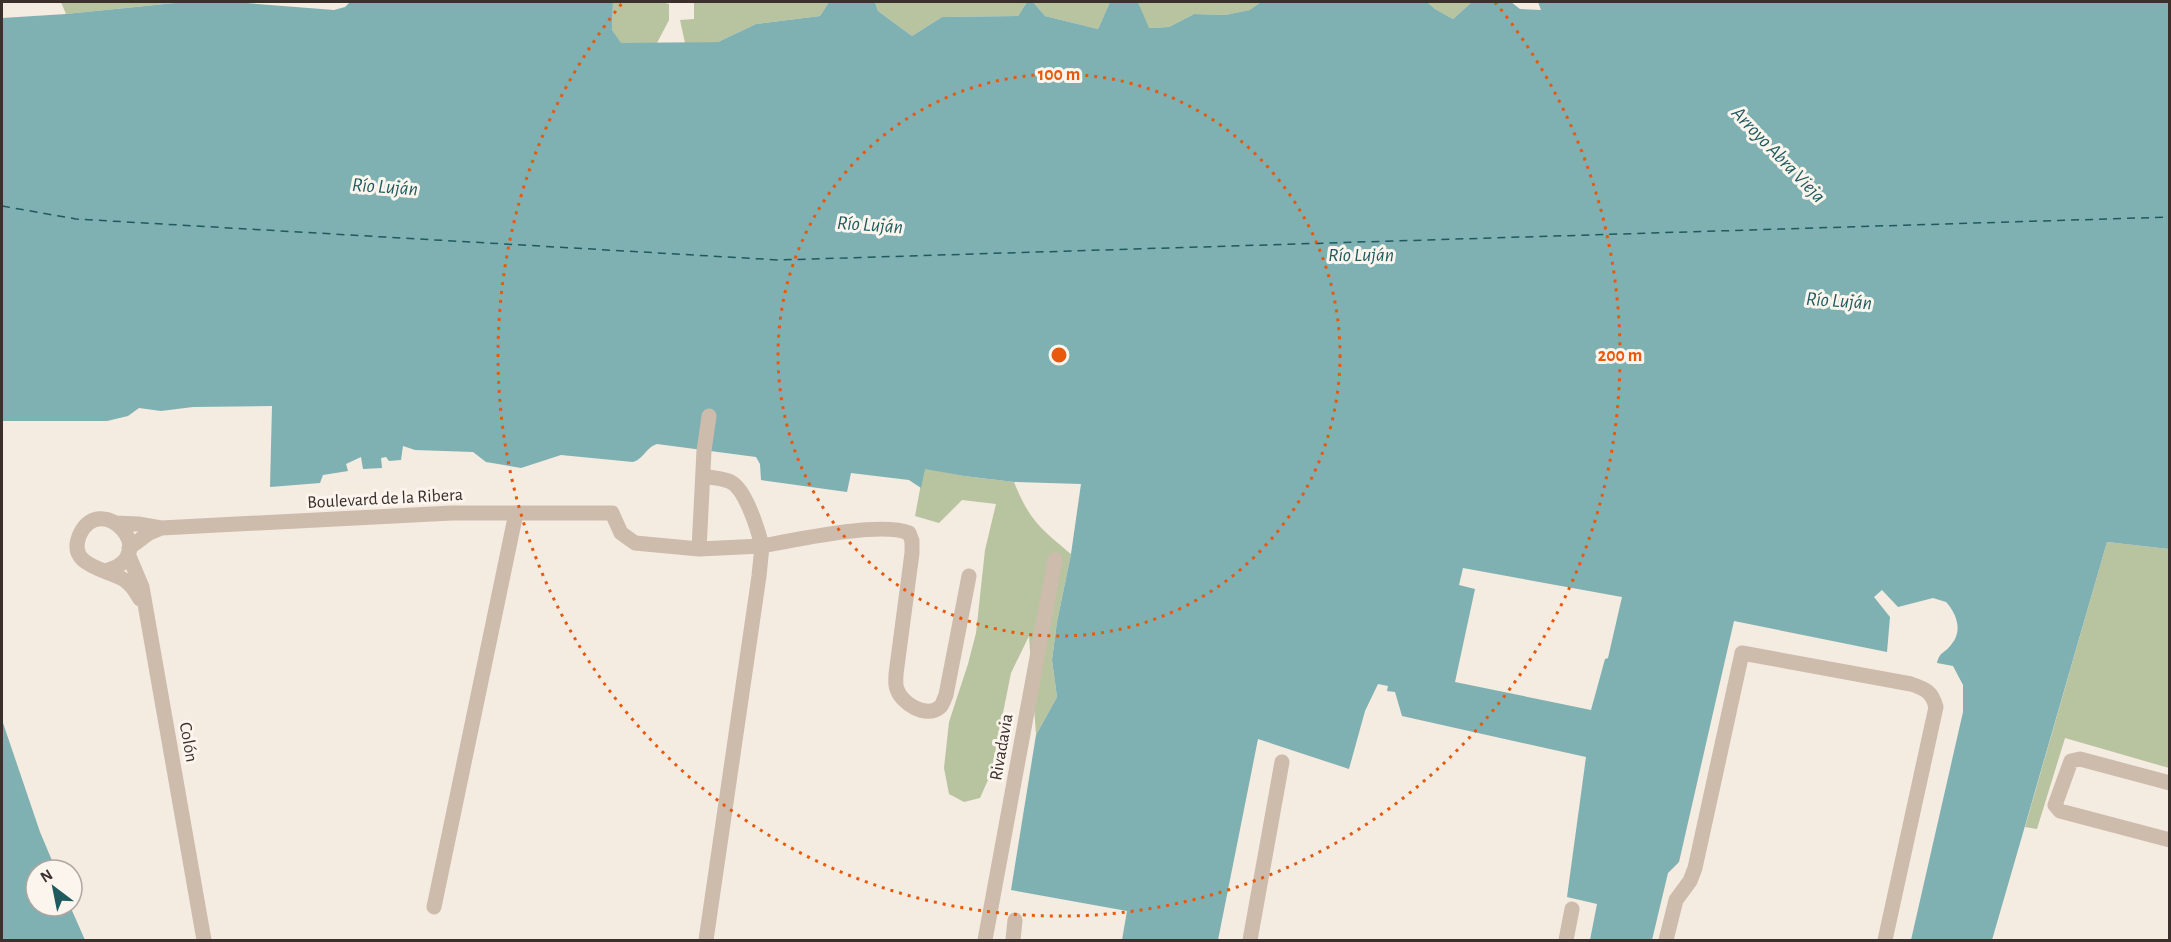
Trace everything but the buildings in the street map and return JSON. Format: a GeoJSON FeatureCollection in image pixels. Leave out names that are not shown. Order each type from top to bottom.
{"type":"FeatureCollection","features":[{"type":"Feature","properties":{"kind":"street"},"geometry":{"type":"LineString","coordinates":[[709,416],[699,549],[762,546],[867,530],[899,529],[909,533],[912,553],[896,674],[897,689],[904,701],[918,710],[934,710],[941,706],[946,694],[969,576]]}},
{"type":"Feature","properties":{"kind":"street"},"geometry":{"type":"LineString","coordinates":[[703,476],[731,482],[740,489],[762,546],[706,940]]}},
{"type":"Feature","properties":{"kind":"street","name":"Boulevard de la Ribera"},"geometry":{"type":"LineString","coordinates":[[116,523],[161,528],[452,513],[612,513],[621,533],[635,543],[699,549]]}},
{"type":"Feature","properties":{"kind":"street"},"geometry":{"type":"LineString","coordinates":[[434,907],[516,513]]}},
{"type":"Feature","properties":{"kind":"street"},"geometry":{"type":"LineString","coordinates":[[105,571],[118,566],[128,550],[126,532],[110,520],[95,521],[87,525],[78,542],[81,558],[90,567],[126,581],[133,587],[145,606]]}},
{"type":"Feature","properties":{"kind":"street","name":"Boulevard de la Ribera"},"geometry":{"type":"LineString","coordinates":[[128,550],[149,533],[161,528]]}},
{"type":"Feature","properties":{"kind":"street","name":"Colón"},"geometry":{"type":"LineString","coordinates":[[128,550],[142,587],[204,940]]}},
{"type":"Feature","properties":{"kind":"street","name":"Rivadavia"},"geometry":{"type":"LineString","coordinates":[[985,940],[1055,560]]}},
{"type":"Feature","properties":{"kind":"street"},"geometry":{"type":"LineString","coordinates":[[1666,940],[1676,900],[1690,881],[1695,868],[1742,652],[1911,684],[1925,688],[1933,696],[1936,707],[1885,940]]}},
{"type":"Feature","properties":{"kind":"street"},"geometry":{"type":"LineString","coordinates":[[2169,783],[2073,759],[2055,805],[2060,811],[2169,840]]}},
{"type":"Feature","properties":{"kind":"street"},"geometry":{"type":"LineString","coordinates":[[1250,940],[1282,762]]}},
{"type":"Feature","properties":{"kind":"street"},"geometry":{"type":"LineString","coordinates":[[1566,940],[1572,909]]}},
{"type":"Feature","properties":{"kind":"street"},"geometry":{"type":"LineString","coordinates":[[1013,940],[1015,920]]}},
{"type":"Feature","properties":{"kind":"green space"},"geometry":{"type":"Polygon","coordinates":[[[61,2],[185,2],[66,14],[61,2]]]}},
{"type":"Feature","properties":{"kind":"green space"},"geometry":{"type":"Polygon","coordinates":[[[613,2],[669,4],[669,20],[657,43],[620,43],[612,30],[613,2]]]}},
{"type":"Feature","properties":{"kind":"green space"},"geometry":{"type":"Polygon","coordinates":[[[829,2],[820,16],[756,24],[718,42],[685,43],[680,20],[694,19],[694,3],[829,2]]]}},
{"type":"Feature","properties":{"kind":"green space"},"geometry":{"type":"Polygon","coordinates":[[[875,2],[1027,2],[1018,16],[942,17],[912,36],[878,11],[875,2]]]}},
{"type":"Feature","properties":{"kind":"green space"},"geometry":{"type":"Polygon","coordinates":[[[1033,2],[1110,2],[1098,29],[1045,16],[1033,2]]]}},
{"type":"Feature","properties":{"kind":"green space"},"geometry":{"type":"Polygon","coordinates":[[[1138,2],[1261,2],[1251,10],[1225,15],[1194,14],[1169,27],[1148,28],[1138,2]]]}},
{"type":"Feature","properties":{"kind":"green space"},"geometry":{"type":"Polygon","coordinates":[[[1427,2],[1472,2],[1453,19],[1427,2]]]}},
{"type":"Feature","properties":{"kind":"green space"},"geometry":{"type":"Polygon","coordinates":[[[924,468],[1014,482],[1025,506],[1037,523],[1071,554],[1052,660],[1057,697],[1036,735],[1029,636],[1011,673],[991,773],[980,798],[964,802],[949,794],[944,768],[949,722],[976,633],[985,550],[996,504],[962,500],[939,523],[915,516],[924,468]]]}},
{"type":"Feature","properties":{"kind":"green space"},"geometry":{"type":"Polygon","coordinates":[[[2107,542],[2169,549],[2169,768],[2065,738],[2037,829],[2025,827],[2107,542]]]}},
{"type":"Feature","properties":{"kind":"water","name":"Río Luján"},"geometry":{"type":"Polygon","coordinates":[[[185,2],[233,2],[334,10],[345,7],[350,2],[613,2],[612,30],[621,43],[718,42],[756,24],[820,16],[829,2],[875,2],[878,11],[912,36],[942,17],[1018,16],[1027,2],[1033,2],[1045,16],[1098,29],[1110,2],[1138,2],[1149,28],[1169,27],[1194,14],[1225,15],[1250,10],[1261,2],[1427,2],[1453,19],[1472,2],[1511,2],[1520,9],[1541,10],[1538,2],[2169,2],[2169,549],[2107,542],[1992,940],[1911,940],[1963,712],[1963,685],[1953,666],[1937,663],[1939,656],[1955,640],[1958,628],[1956,617],[1946,602],[1933,598],[1898,607],[1882,590],[1874,597],[1890,617],[1887,652],[1734,621],[1679,862],[1668,873],[1652,940],[1590,940],[1597,904],[1567,897],[1586,757],[1402,716],[1395,692],[1387,691],[1388,686],[1378,684],[1365,711],[1349,769],[1258,739],[1218,940],[1122,940],[1127,911],[1011,890],[1036,735],[1057,697],[1052,660],[1081,484],[1014,482],[925,469],[921,488],[909,480],[851,473],[847,492],[761,480],[760,464],[756,457],[657,444],[633,462],[561,455],[521,468],[486,462],[473,452],[415,450],[403,446],[401,460],[389,461],[386,457],[381,458],[382,468],[363,469],[361,457],[346,464],[348,471],[323,475],[320,483],[270,487],[272,406],[193,407],[161,411],[139,408],[128,416],[107,421],[2,421],[2,18],[185,2]],[[1463,568],[1459,585],[1475,589],[1455,682],[1591,710],[1605,659],[1608,658],[1622,597],[1463,568]]]}},
{"type":"Feature","properties":{"kind":"water"},"geometry":{"type":"Polygon","coordinates":[[[2,720],[51,858],[24,858],[24,918],[75,918],[85,940],[2,940],[2,720]]]}},
{"type":"Feature","properties":{"kind":"ferry route"},"geometry":{"type":"LineString","coordinates":[[2,206],[76,219],[779,260],[2170,217]]}},
{"type":"Feature","properties":{"kind":"water label","name":"Arroyo Abra Vieja"},"geometry":{"type":"Point","coordinates":[1779,154]}}]}
